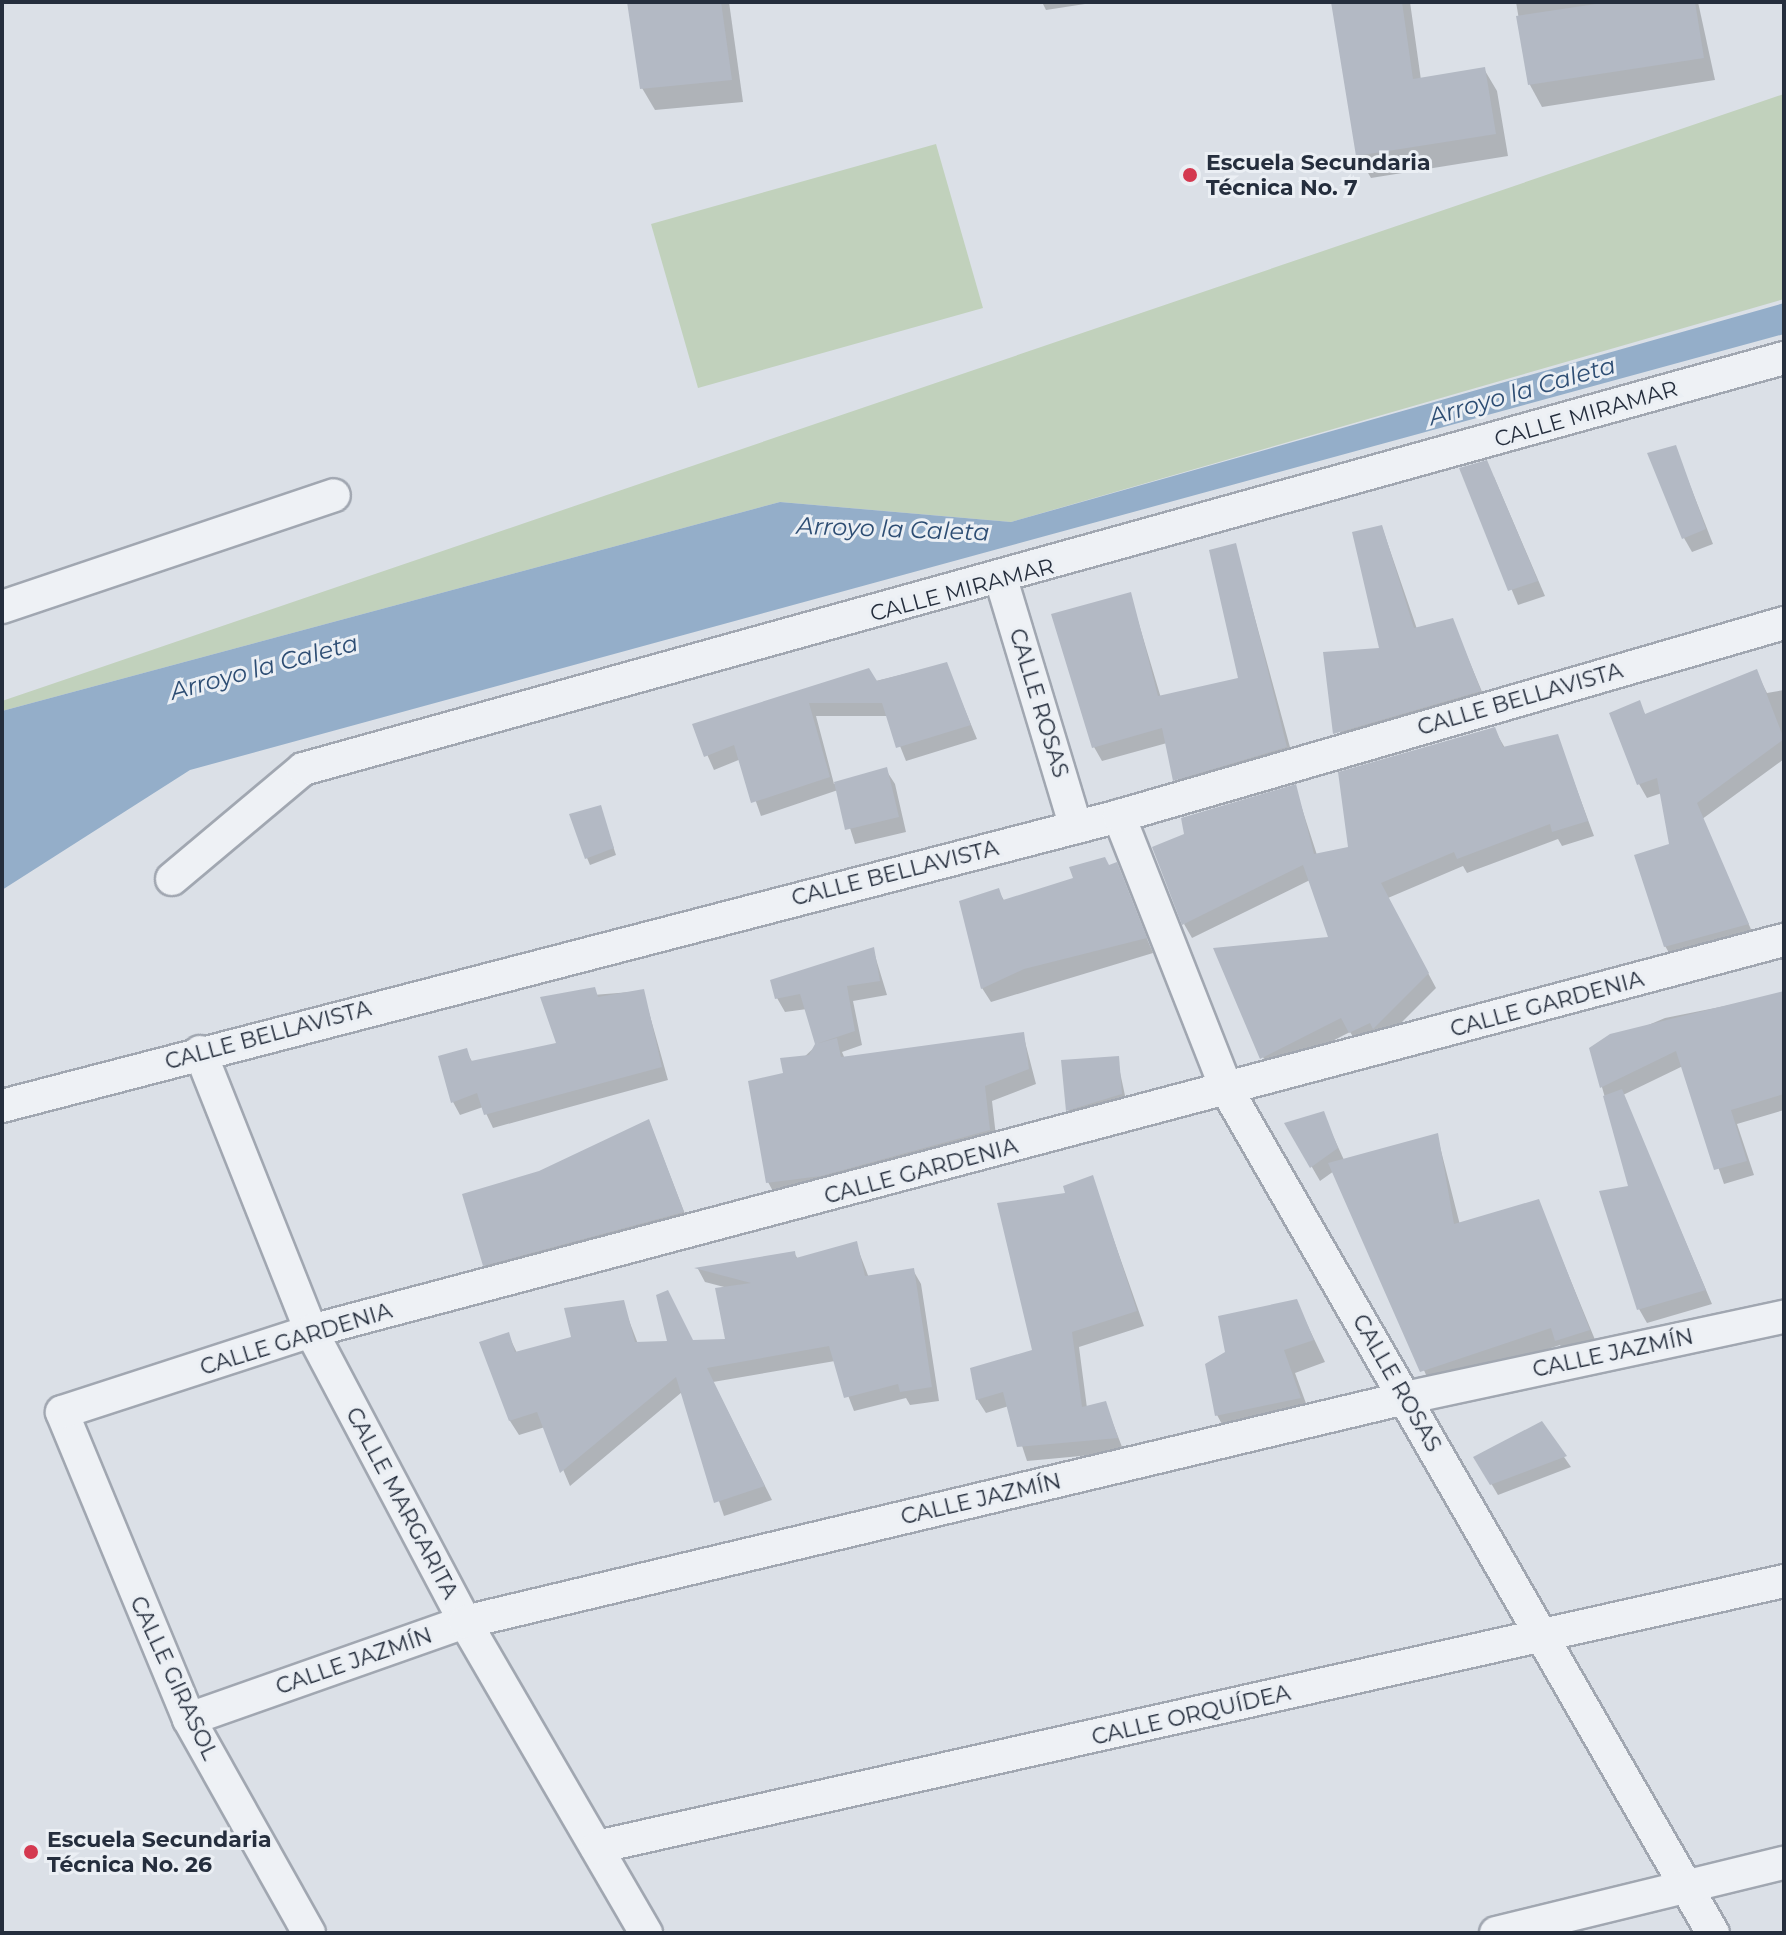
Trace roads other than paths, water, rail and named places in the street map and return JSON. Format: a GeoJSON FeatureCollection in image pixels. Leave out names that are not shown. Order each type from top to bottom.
{"type":"FeatureCollection","features":[{"type":"Feature","properties":{"kind":"street","name":"CALLE MIRAMAR"},"geometry":{"type":"LineString","coordinates":[[172,879],[303,769],[1001,579],[1784,358]]}},
{"type":"Feature","properties":{"kind":"street"},"geometry":{"type":"LineString","coordinates":[[2,607],[334,495]]}},
{"type":"Feature","properties":{"kind":"street","name":"CALLE ROSAS"},"geometry":{"type":"LineString","coordinates":[[1001,579],[1076,827]]}},
{"type":"Feature","properties":{"kind":"street","name":"CALLE BELLAVISTA"},"geometry":{"type":"LineString","coordinates":[[2,1106],[200,1052],[1119,816],[1784,623]]}},
{"type":"Feature","properties":{"kind":"street","name":"CALLE ROSAS"},"geometry":{"type":"LineString","coordinates":[[1119,816],[1227,1090],[1713,1933]]}},
{"type":"Feature","properties":{"kind":"street","name":"CALLE GARDENIA"},"geometry":{"type":"LineString","coordinates":[[62,1412],[311,1331],[1784,940]]}},
{"type":"Feature","properties":{"kind":"street","name":"CALLE MARGARITA"},"geometry":{"type":"LineString","coordinates":[[200,1052],[311,1331],[465,1622],[646,1933]]}},
{"type":"Feature","properties":{"kind":"street","name":"CALLE JAZMÍN"},"geometry":{"type":"LineString","coordinates":[[189,1719],[465,1622],[1405,1398],[1784,1317]]}},
{"type":"Feature","properties":{"kind":"street","name":"CALLE GIRASOL"},"geometry":{"type":"LineString","coordinates":[[62,1412],[189,1719],[309,1933]]}},
{"type":"Feature","properties":{"kind":"street","name":"CALLE ORQUÍDEA"},"geometry":{"type":"LineString","coordinates":[[597,1847],[1784,1581]]}},
{"type":"Feature","properties":{"kind":"street"},"geometry":{"type":"LineString","coordinates":[[1496,1933],[1784,1863]]}},
{"type":"Feature","properties":{"kind":"water","name":"Arroyo la Caleta"},"geometry":{"type":"Polygon","coordinates":[[[1784,303],[1784,334],[190,770],[2,890],[2,711],[780,502],[1011,522],[1784,303]]]}},
{"type":"Feature","properties":{"kind":"place","name":"Escuela Secundaria Técnica No. 7"},"geometry":{"type":"Point","coordinates":[1190,175]}},
{"type":"Feature","properties":{"kind":"place","name":"Escuela Secundaria Técnica No. 26"},"geometry":{"type":"Point","coordinates":[31,1852]}}]}
